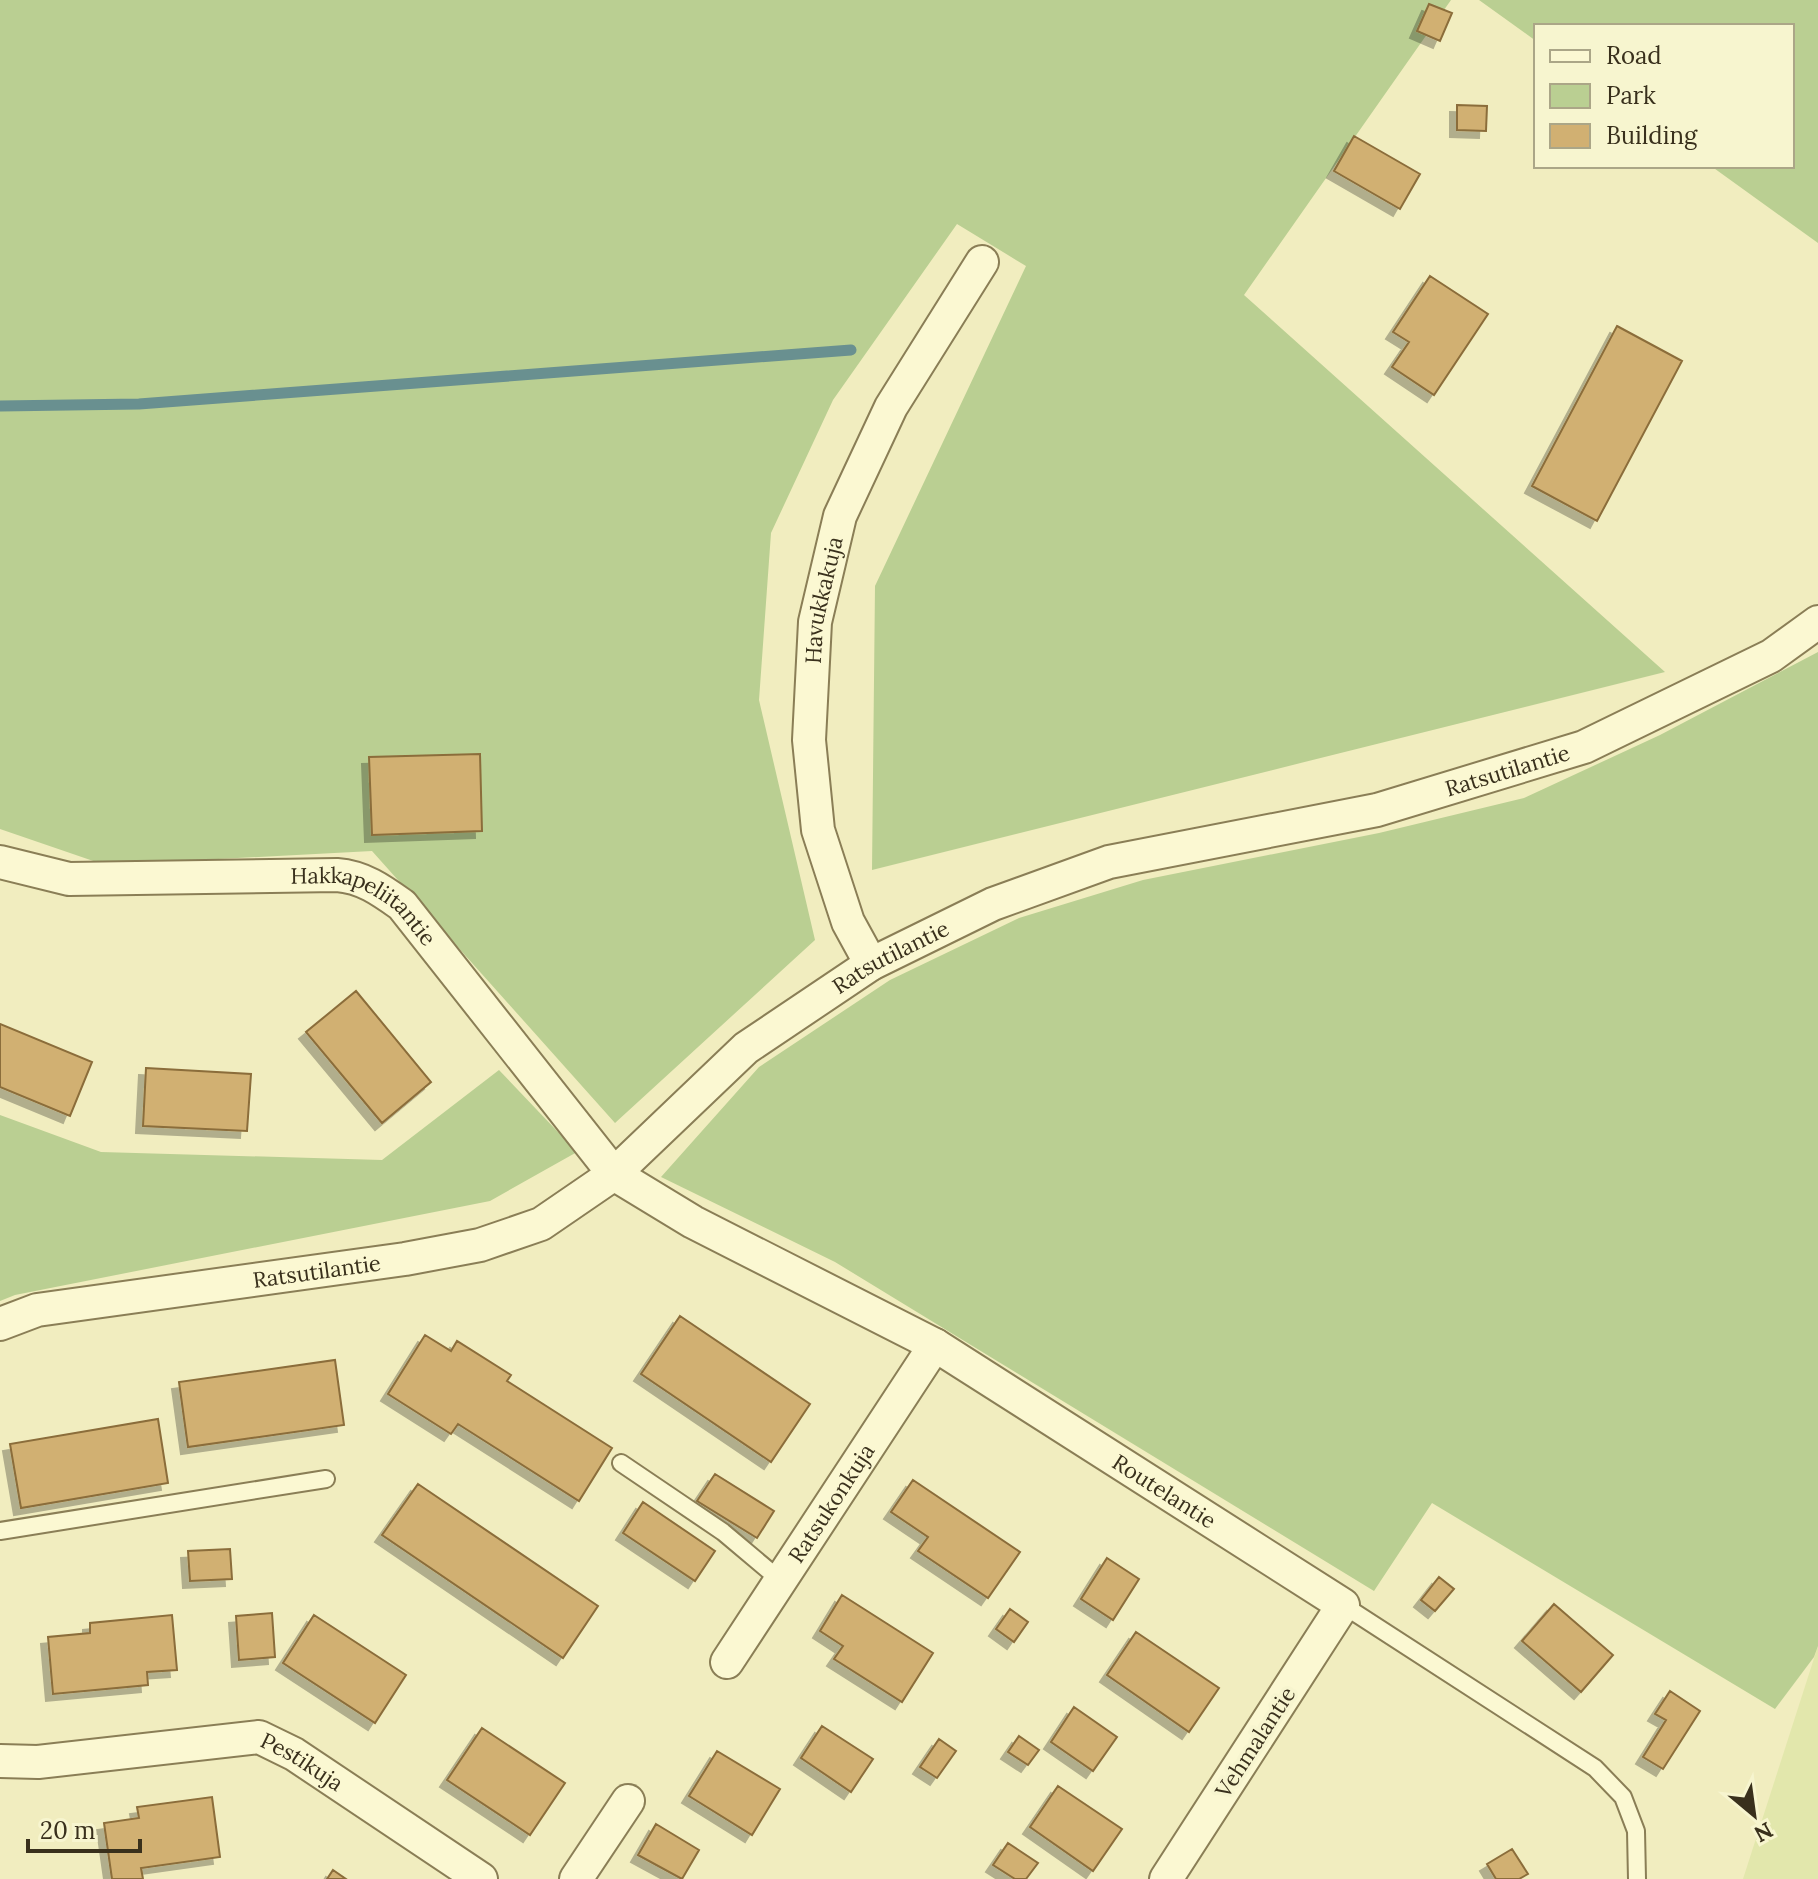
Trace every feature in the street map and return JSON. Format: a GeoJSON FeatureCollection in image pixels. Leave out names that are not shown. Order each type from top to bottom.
{"type":"FeatureCollection","features":[{"type":"Feature","properties":{"kind":"street","name":"Havukkakuja"},"geometry":{"type":"LineString","coordinates":[[871,964],[848,922],[818,830],[809,740],[815,622],[840,516],[891,407],[982,262]]}},
{"type":"Feature","properties":{"kind":"street","name":"Ratsutilantie"},"geometry":{"type":"LineString","coordinates":[[0,1324],[37,1310],[405,1259],[480,1245],[541,1224],[614,1174],[746,1048],[871,964],[993,904],[1109,862],[1377,810],[1584,747],[1771,656],[1818,622]]}},
{"type":"Feature","properties":{"kind":"street","name":"Hakkapeliitantie"},"geometry":{"type":"LineString","coordinates":[[0,862],[69,879],[356,876],[402,905],[614,1174]]}},
{"type":"Feature","properties":{"kind":"street","name":"Routelantie"},"geometry":{"type":"LineString","coordinates":[[614,1174],[693,1222],[935,1345],[1343,1605]]}},
{"type":"Feature","properties":{"kind":"street","name":"Ratsukonkuja"},"geometry":{"type":"LineString","coordinates":[[727,1662],[935,1345]]}},
{"type":"Feature","properties":{"kind":"street","name":"Vehmalantie"},"geometry":{"type":"LineString","coordinates":[[1166,1879],[1343,1605]]}},
{"type":"Feature","properties":{"kind":"street","name":"Pestikuja"},"geometry":{"type":"LineString","coordinates":[[0,1761],[38,1762],[259,1737],[294,1754],[481,1879]]}},
{"type":"Feature","properties":{"kind":"street"},"geometry":{"type":"LineString","coordinates":[[576,1879],[628,1801]]}},
{"type":"Feature","properties":{"kind":"lane"},"geometry":{"type":"LineString","coordinates":[[621,1463],[723,1532],[780,1580]]}},
{"type":"Feature","properties":{"kind":"lane"},"geometry":{"type":"LineString","coordinates":[[0,1531],[326,1479]]}},
{"type":"Feature","properties":{"kind":"lane","name":"Routelantie"},"geometry":{"type":"LineString","coordinates":[[1343,1605],[1595,1768],[1623,1797],[1636,1831],[1637,1879]]}},
{"type":"Feature","properties":{"kind":"green space"},"geometry":{"type":"Polygon","coordinates":[[[0,0],[1451,0],[1244,295],[1665,672],[872,870],[875,586],[1026,266],[957,224],[833,400],[771,533],[759,700],[815,940],[615,1123],[372,851],[105,865],[0,829],[0,0]]]}},
{"type":"Feature","properties":{"kind":"green space"},"geometry":{"type":"Polygon","coordinates":[[[1479,0],[1818,0],[1818,243],[1714,168],[1794,168],[1794,24],[1534,24],[1534,40],[1479,0]]]}},
{"type":"Feature","properties":{"kind":"green space"},"geometry":{"type":"Polygon","coordinates":[[[1818,652],[1818,1646],[1814,1657],[1775,1709],[1432,1503],[1374,1591],[835,1262],[661,1177],[759,1067],[890,980],[1019,918],[1143,880],[1379,833],[1524,798],[1660,735],[1818,652]]]}},
{"type":"Feature","properties":{"kind":"green space"},"geometry":{"type":"Polygon","coordinates":[[[499,1070],[577,1152],[490,1201],[15,1295],[0,1301],[0,1115],[101,1152],[382,1160],[499,1070]]]}},
{"type":"Feature","properties":{"kind":"green space"},"geometry":{"type":"Polygon","coordinates":[[[1818,1646],[1818,1879],[1743,1879],[1818,1646]]]}},
{"type":"Feature","properties":{"kind":"building"},"geometry":{"type":"Polygon","coordinates":[[[1429,4],[1452,13],[1440,41],[1417,31],[1429,4]]]}},
{"type":"Feature","properties":{"kind":"building"},"geometry":{"type":"Polygon","coordinates":[[[1457,105],[1487,106],[1486,131],[1457,130],[1457,105]]]}},
{"type":"Feature","properties":{"kind":"building"},"geometry":{"type":"Polygon","coordinates":[[[1354,136],[1420,174],[1400,209],[1334,171],[1354,136]]]}},
{"type":"Feature","properties":{"kind":"building"},"geometry":{"type":"Polygon","coordinates":[[[1430,276],[1488,314],[1434,395],[1392,367],[1409,342],[1393,332],[1430,276]]]}},
{"type":"Feature","properties":{"kind":"building"},"geometry":{"type":"Polygon","coordinates":[[[1617,326],[1682,361],[1597,521],[1532,486],[1617,326]]]}},
{"type":"Feature","properties":{"kind":"building"},"geometry":{"type":"Polygon","coordinates":[[[480,754],[482,831],[372,835],[369,757],[480,754]]]}},
{"type":"Feature","properties":{"kind":"building"},"geometry":{"type":"Polygon","coordinates":[[[356,991],[431,1082],[382,1123],[306,1032],[356,991]]]}},
{"type":"Feature","properties":{"kind":"building"},"geometry":{"type":"Polygon","coordinates":[[[0,1024],[92,1062],[70,1116],[0,1087],[0,1024]]]}},
{"type":"Feature","properties":{"kind":"building"},"geometry":{"type":"Polygon","coordinates":[[[146,1068],[251,1074],[247,1131],[143,1126],[146,1068]]]}},
{"type":"Feature","properties":{"kind":"building"},"geometry":{"type":"Polygon","coordinates":[[[680,1316],[810,1404],[771,1462],[641,1374],[680,1316]]]}},
{"type":"Feature","properties":{"kind":"building"},"geometry":{"type":"Polygon","coordinates":[[[425,1335],[451,1351],[457,1341],[511,1375],[507,1381],[612,1448],[579,1501],[458,1424],[451,1434],[388,1394],[425,1335]]]}},
{"type":"Feature","properties":{"kind":"building"},"geometry":{"type":"Polygon","coordinates":[[[335,1360],[344,1425],[188,1447],[179,1382],[335,1360]]]}},
{"type":"Feature","properties":{"kind":"building"},"geometry":{"type":"Polygon","coordinates":[[[158,1419],[168,1483],[21,1508],[10,1444],[158,1419]]]}},
{"type":"Feature","properties":{"kind":"building"},"geometry":{"type":"Polygon","coordinates":[[[715,1474],[774,1511],[757,1538],[697,1501],[715,1474]]]}},
{"type":"Feature","properties":{"kind":"building"},"geometry":{"type":"Polygon","coordinates":[[[913,1480],[1020,1552],[988,1598],[918,1551],[928,1537],[891,1512],[913,1480]]]}},
{"type":"Feature","properties":{"kind":"building"},"geometry":{"type":"Polygon","coordinates":[[[418,1484],[598,1606],[563,1658],[382,1535],[418,1484]]]}},
{"type":"Feature","properties":{"kind":"building"},"geometry":{"type":"Polygon","coordinates":[[[643,1502],[715,1551],[695,1581],[623,1533],[643,1502]]]}},
{"type":"Feature","properties":{"kind":"building"},"geometry":{"type":"Polygon","coordinates":[[[230,1549],[232,1579],[190,1581],[188,1551],[230,1549]]]}},
{"type":"Feature","properties":{"kind":"building"},"geometry":{"type":"Polygon","coordinates":[[[1107,1558],[1139,1579],[1113,1620],[1081,1599],[1107,1558]]]}},
{"type":"Feature","properties":{"kind":"building"},"geometry":{"type":"Polygon","coordinates":[[[1439,1577],[1454,1589],[1435,1611],[1421,1600],[1439,1577]]]}},
{"type":"Feature","properties":{"kind":"building"},"geometry":{"type":"Polygon","coordinates":[[[842,1595],[933,1653],[902,1702],[834,1659],[843,1646],[820,1631],[842,1595]]]}},
{"type":"Feature","properties":{"kind":"building"},"geometry":{"type":"Polygon","coordinates":[[[1554,1604],[1613,1655],[1581,1692],[1522,1641],[1554,1604]]]}},
{"type":"Feature","properties":{"kind":"building"},"geometry":{"type":"Polygon","coordinates":[[[1010,1609],[1028,1622],[1014,1642],[996,1629],[1010,1609]]]}},
{"type":"Feature","properties":{"kind":"building"},"geometry":{"type":"Polygon","coordinates":[[[272,1613],[275,1657],[239,1660],[236,1616],[272,1613]]]}},
{"type":"Feature","properties":{"kind":"building"},"geometry":{"type":"Polygon","coordinates":[[[172,1615],[177,1670],[147,1672],[148,1685],[53,1694],[48,1637],[90,1633],[90,1623],[172,1615]]]}},
{"type":"Feature","properties":{"kind":"building"},"geometry":{"type":"Polygon","coordinates":[[[314,1615],[406,1675],[375,1723],[283,1663],[314,1615]]]}},
{"type":"Feature","properties":{"kind":"building"},"geometry":{"type":"Polygon","coordinates":[[[1136,1632],[1219,1688],[1189,1732],[1107,1675],[1136,1632]]]}},
{"type":"Feature","properties":{"kind":"building"},"geometry":{"type":"Polygon","coordinates":[[[1670,1691],[1700,1711],[1663,1769],[1643,1757],[1666,1720],[1655,1714],[1670,1691]]]}},
{"type":"Feature","properties":{"kind":"building"},"geometry":{"type":"Polygon","coordinates":[[[1074,1707],[1117,1737],[1093,1771],[1051,1742],[1074,1707]]]}},
{"type":"Feature","properties":{"kind":"building"},"geometry":{"type":"Polygon","coordinates":[[[822,1726],[873,1759],[851,1792],[801,1758],[822,1726]]]}},
{"type":"Feature","properties":{"kind":"building"},"geometry":{"type":"Polygon","coordinates":[[[482,1728],[565,1783],[530,1835],[447,1780],[482,1728]]]}},
{"type":"Feature","properties":{"kind":"building"},"geometry":{"type":"Polygon","coordinates":[[[1019,1736],[1039,1750],[1028,1765],[1008,1752],[1019,1736]]]}},
{"type":"Feature","properties":{"kind":"building"},"geometry":{"type":"Polygon","coordinates":[[[939,1739],[956,1751],[937,1778],[920,1767],[939,1739]]]}},
{"type":"Feature","properties":{"kind":"building"},"geometry":{"type":"Polygon","coordinates":[[[717,1751],[780,1789],[752,1835],[689,1796],[717,1751]]]}},
{"type":"Feature","properties":{"kind":"building"},"geometry":{"type":"Polygon","coordinates":[[[1058,1786],[1122,1829],[1093,1871],[1030,1827],[1058,1786]]]}},
{"type":"Feature","properties":{"kind":"building"},"geometry":{"type":"Polygon","coordinates":[[[212,1797],[220,1857],[141,1868],[143,1879],[112,1879],[104,1823],[139,1818],[137,1807],[212,1797]]]}},
{"type":"Feature","properties":{"kind":"building"},"geometry":{"type":"Polygon","coordinates":[[[656,1824],[699,1850],[682,1879],[638,1855],[656,1824]]]}},
{"type":"Feature","properties":{"kind":"building"},"geometry":{"type":"Polygon","coordinates":[[[1008,1843],[1038,1863],[1026,1879],[1015,1879],[993,1865],[1008,1843]]]}},
{"type":"Feature","properties":{"kind":"building"},"geometry":{"type":"Polygon","coordinates":[[[1512,1849],[1528,1874],[1519,1879],[1496,1879],[1487,1864],[1512,1849]]]}},
{"type":"Feature","properties":{"kind":"building"},"geometry":{"type":"Polygon","coordinates":[[[333,1870],[346,1879],[327,1879],[333,1870]]]}},
{"type":"Feature","properties":{"kind":"waterway"},"geometry":{"type":"LineString","coordinates":[[0,406],[139,404],[851,350]]}}]}
